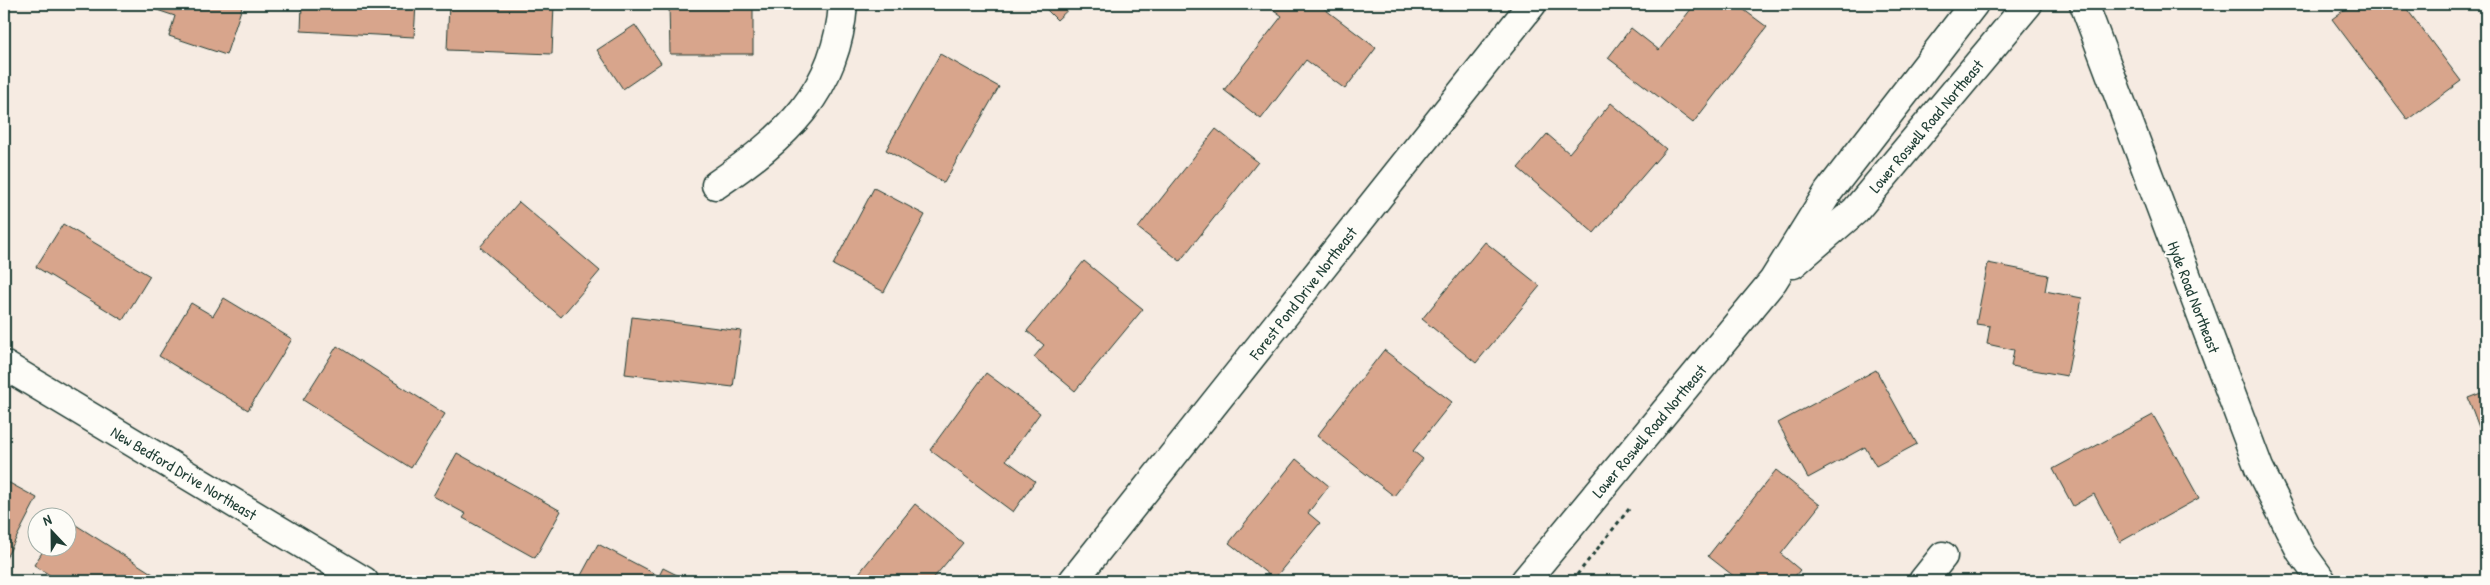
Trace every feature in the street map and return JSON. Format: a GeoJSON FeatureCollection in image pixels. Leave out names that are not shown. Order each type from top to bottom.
{"type":"FeatureCollection","features":[{"type":"Feature","properties":{"kind":"street"},"geometry":{"type":"LineString","coordinates":[[716,185],[745,165],[805,110],[830,65],[838,43],[843,4]]}},
{"type":"Feature","properties":{"kind":"street","name":"Forest Pond Drive Northeast"},"geometry":{"type":"LineString","coordinates":[[1073,581],[1532,4]]}},
{"type":"Feature","properties":{"kind":"street","name":"Lower Roswell Road Northeast"},"geometry":{"type":"LineString","coordinates":[[1526,581],[1773,282],[1829,192],[1974,4]]}},
{"type":"Feature","properties":{"kind":"street","name":"Lower Roswell Road Northeast"},"geometry":{"type":"LineString","coordinates":[[1773,282],[1855,211],[2028,4]]}},
{"type":"Feature","properties":{"kind":"street","name":"Hyde Road Northeast"},"geometry":{"type":"LineString","coordinates":[[2084,4],[2259,468],[2301,552],[2322,581]]}},
{"type":"Feature","properties":{"kind":"street","name":"New Bedford Drive Northeast"},"geometry":{"type":"LineString","coordinates":[[4,365],[364,581]]}},
{"type":"Feature","properties":{"kind":"street"},"geometry":{"type":"LineString","coordinates":[[1923,581],[1943,556]]}},
{"type":"Feature","properties":{"kind":"building"},"geometry":{"type":"Polygon","coordinates":[[[139,4],[243,4],[226,55],[169,36],[175,16],[139,4]]]}},
{"type":"Feature","properties":{"kind":"building"},"geometry":{"type":"Polygon","coordinates":[[[302,4],[416,4],[414,37],[301,31],[302,4]]]}},
{"type":"Feature","properties":{"kind":"building"},"geometry":{"type":"Polygon","coordinates":[[[449,4],[554,4],[552,54],[447,50],[449,4]]]}},
{"type":"Feature","properties":{"kind":"building"},"geometry":{"type":"Polygon","coordinates":[[[669,4],[753,4],[753,54],[670,54],[669,4]]]}},
{"type":"Feature","properties":{"kind":"building"},"geometry":{"type":"Polygon","coordinates":[[[1041,4],[1074,4],[1057,20],[1041,4]]]}},
{"type":"Feature","properties":{"kind":"building"},"geometry":{"type":"Polygon","coordinates":[[[1266,4],[1318,4],[1376,48],[1345,89],[1306,60],[1261,119],[1224,90],[1282,16],[1266,4]]]}},
{"type":"Feature","properties":{"kind":"building"},"geometry":{"type":"Polygon","coordinates":[[[1695,4],[1736,4],[1767,27],[1693,123],[1608,58],[1631,28],[1659,50],[1695,4]]]}},
{"type":"Feature","properties":{"kind":"building"},"geometry":{"type":"Polygon","coordinates":[[[2352,4],[2403,4],[2461,81],[2408,120],[2332,19],[2352,4]]]}},
{"type":"Feature","properties":{"kind":"building"},"geometry":{"type":"Polygon","coordinates":[[[635,25],[661,63],[623,89],[597,50],[635,25]]]}},
{"type":"Feature","properties":{"kind":"building"},"geometry":{"type":"Polygon","coordinates":[[[940,54],[999,87],[944,183],[886,150],[940,54]]]}},
{"type":"Feature","properties":{"kind":"building"},"geometry":{"type":"Polygon","coordinates":[[[1611,103],[1666,149],[1594,233],[1518,168],[1547,134],[1569,153],[1611,103]]]}},
{"type":"Feature","properties":{"kind":"building"},"geometry":{"type":"Polygon","coordinates":[[[1216,129],[1258,162],[1180,261],[1138,228],[1216,129]]]}},
{"type":"Feature","properties":{"kind":"building"},"geometry":{"type":"Polygon","coordinates":[[[874,188],[925,215],[884,292],[833,265],[874,188]]]}},
{"type":"Feature","properties":{"kind":"building"},"geometry":{"type":"Polygon","coordinates":[[[519,202],[600,271],[561,317],[480,247],[519,202]]]}},
{"type":"Feature","properties":{"kind":"building"},"geometry":{"type":"Polygon","coordinates":[[[63,224],[150,276],[123,320],[36,267],[63,224]]]}},
{"type":"Feature","properties":{"kind":"building"},"geometry":{"type":"Polygon","coordinates":[[[1485,242],[1540,286],[1476,363],[1422,319],[1485,242]]]}},
{"type":"Feature","properties":{"kind":"building"},"geometry":{"type":"Polygon","coordinates":[[[1084,261],[1143,309],[1075,391],[1034,357],[1044,345],[1027,331],[1084,261]]]}},
{"type":"Feature","properties":{"kind":"building"},"geometry":{"type":"Polygon","coordinates":[[[1988,263],[2048,275],[2045,291],[2082,298],[2067,376],[2011,366],[2014,350],[1987,344],[1990,326],[1976,324],[1988,263]]]}},
{"type":"Feature","properties":{"kind":"building"},"geometry":{"type":"Polygon","coordinates":[[[224,298],[292,339],[248,410],[159,356],[191,303],[213,316],[224,298]]]}},
{"type":"Feature","properties":{"kind":"building"},"geometry":{"type":"Polygon","coordinates":[[[632,317],[741,331],[733,387],[625,374],[632,317]]]}},
{"type":"Feature","properties":{"kind":"building"},"geometry":{"type":"Polygon","coordinates":[[[337,346],[445,414],[411,468],[303,400],[337,346]]]}},
{"type":"Feature","properties":{"kind":"building"},"geometry":{"type":"Polygon","coordinates":[[[1384,350],[1452,402],[1413,451],[1423,459],[1394,496],[1317,436],[1384,350]]]}},
{"type":"Feature","properties":{"kind":"building"},"geometry":{"type":"Polygon","coordinates":[[[1876,370],[1917,444],[1876,466],[1865,447],[1808,478],[1778,423],[1876,370]]]}},
{"type":"Feature","properties":{"kind":"building"},"geometry":{"type":"Polygon","coordinates":[[[986,373],[1040,413],[1006,460],[1035,481],[1013,512],[930,450],[986,373]]]}},
{"type":"Feature","properties":{"kind":"building"},"geometry":{"type":"Polygon","coordinates":[[[2486,391],[2486,446],[2468,398],[2486,391]]]}},
{"type":"Feature","properties":{"kind":"building"},"geometry":{"type":"Polygon","coordinates":[[[2153,415],[2199,498],[2120,542],[2094,494],[2073,506],[2053,469],[2153,415]]]}},
{"type":"Feature","properties":{"kind":"building"},"geometry":{"type":"Polygon","coordinates":[[[457,453],[561,511],[535,558],[463,518],[466,514],[433,496],[457,453]]]}},
{"type":"Feature","properties":{"kind":"building"},"geometry":{"type":"Polygon","coordinates":[[[1296,459],[1329,486],[1308,513],[1320,523],[1274,579],[1229,543],[1296,459]]]}},
{"type":"Feature","properties":{"kind":"building"},"geometry":{"type":"Polygon","coordinates":[[[1776,470],[1820,505],[1781,554],[1800,570],[1791,581],[1740,581],[1708,556],[1776,470]]]}},
{"type":"Feature","properties":{"kind":"building"},"geometry":{"type":"Polygon","coordinates":[[[4,480],[37,498],[32,508],[28,508],[28,515],[6,558],[4,557],[4,480]]]}},
{"type":"Feature","properties":{"kind":"building"},"geometry":{"type":"Polygon","coordinates":[[[915,504],[963,543],[931,581],[859,581],[855,578],[915,504]]]}},
{"type":"Feature","properties":{"kind":"building"},"geometry":{"type":"Polygon","coordinates":[[[78,526],[153,574],[149,581],[59,581],[34,565],[39,558],[78,558],[78,526]]]}},
{"type":"Feature","properties":{"kind":"building"},"geometry":{"type":"Polygon","coordinates":[[[598,544],[659,576],[663,568],[689,581],[578,581],[598,544]]]}}]}
